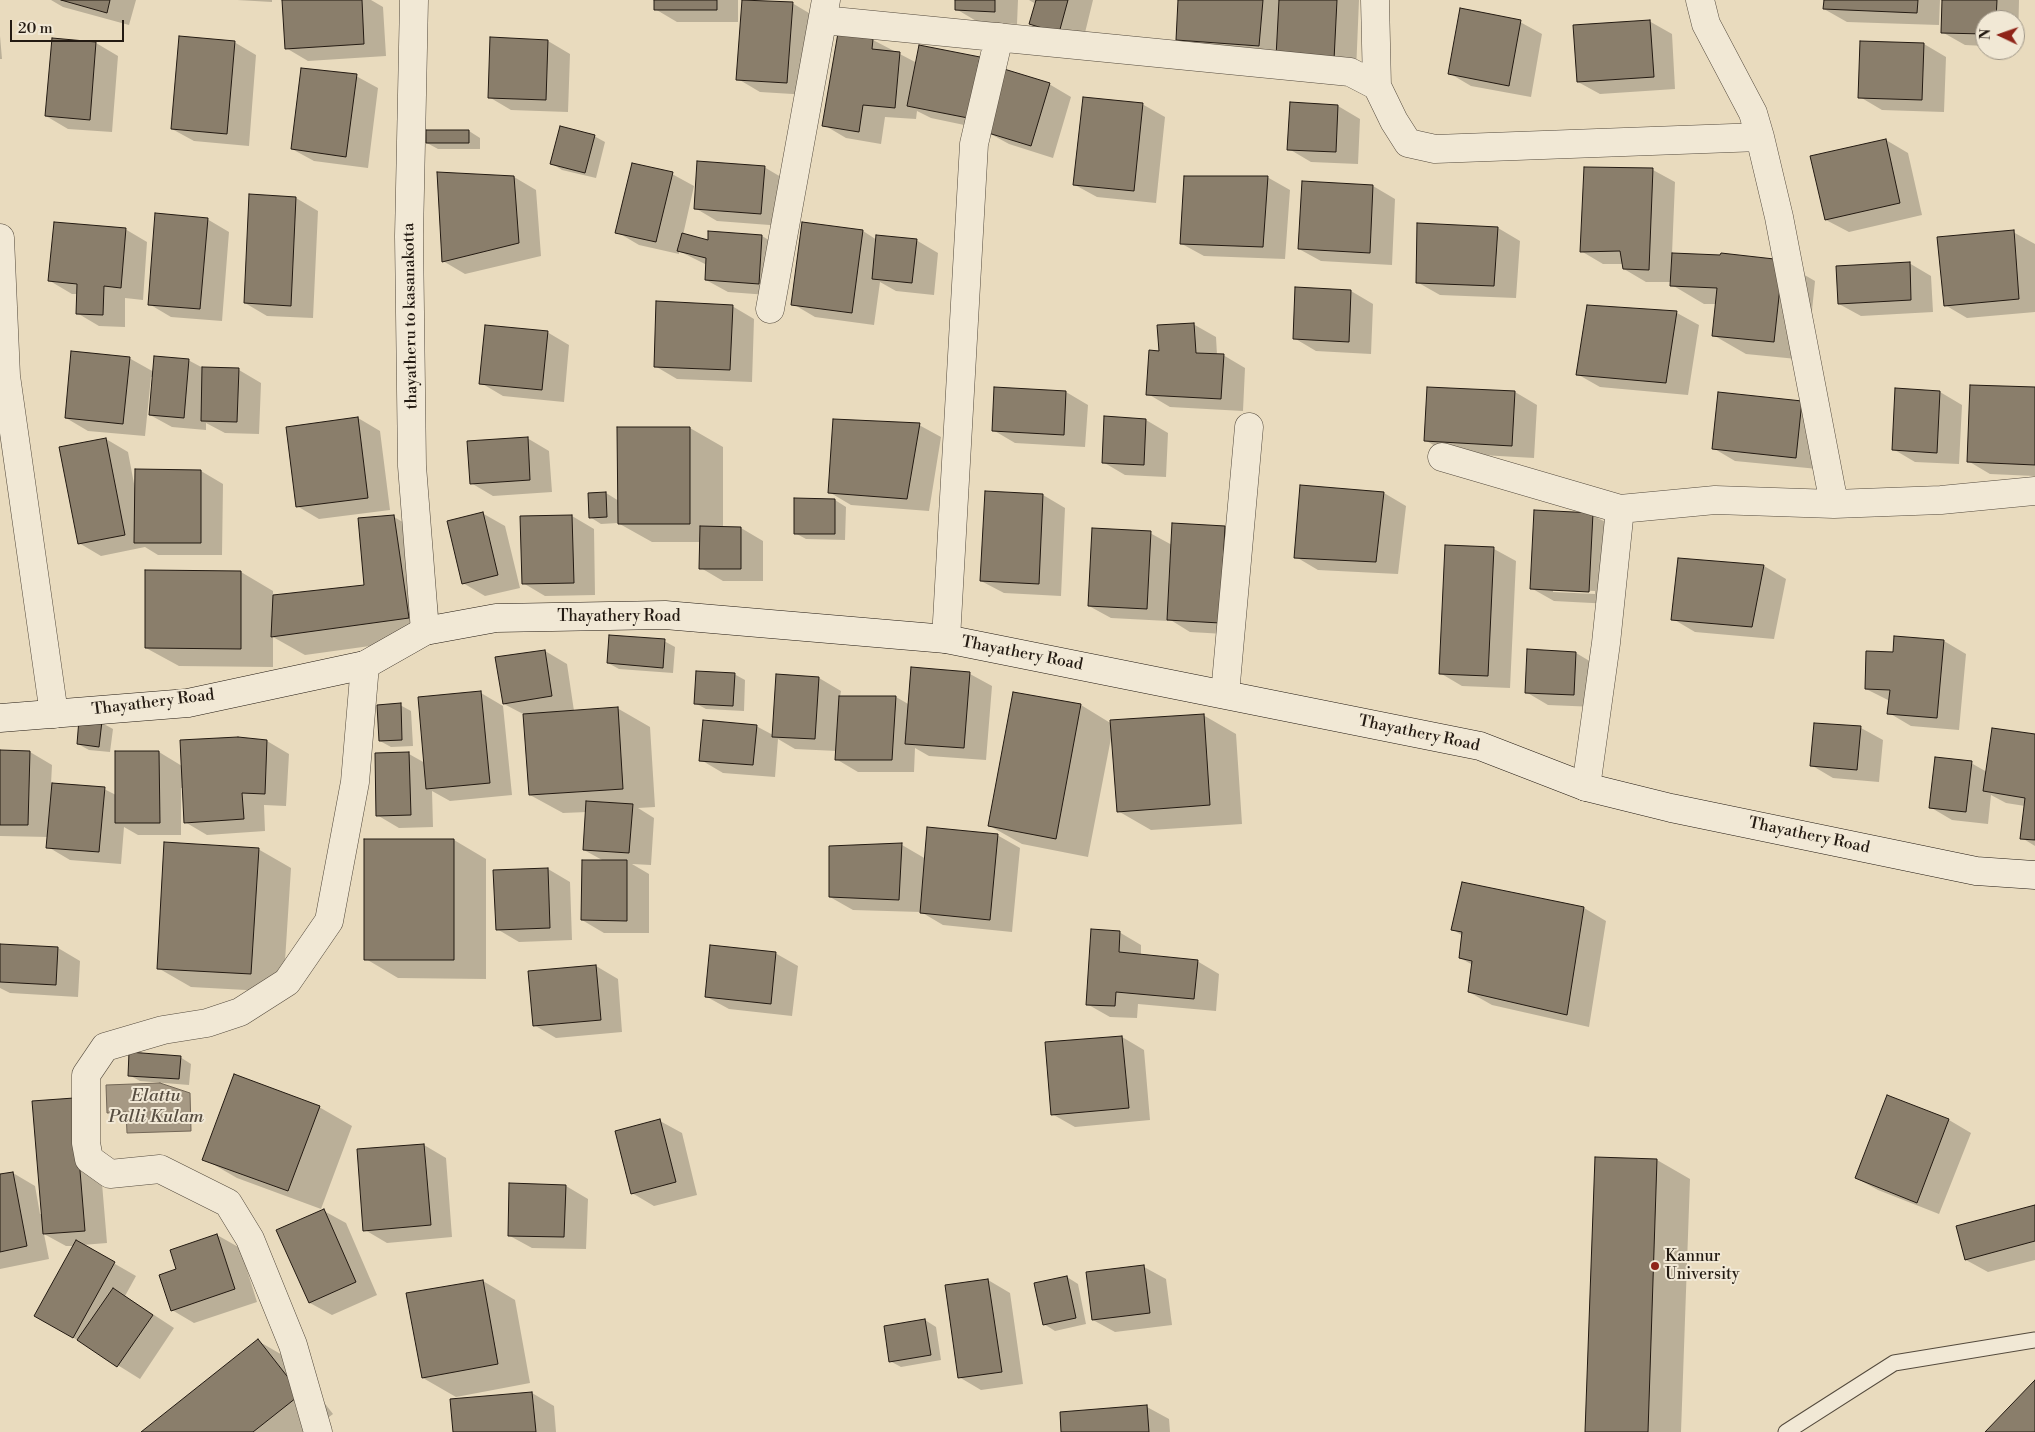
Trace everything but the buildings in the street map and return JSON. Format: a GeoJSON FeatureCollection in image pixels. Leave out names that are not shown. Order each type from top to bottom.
{"type":"FeatureCollection","features":[{"type":"Feature","properties":{"kind":"street","name":"thayatheru to kasanakotta"},"geometry":{"type":"LineString","coordinates":[[414,0],[409,236],[412,466],[425,631]]}},
{"type":"Feature","properties":{"kind":"street"},"geometry":{"type":"LineString","coordinates":[[1375,0],[1377,86],[1394,121],[1408,143],[1435,149],[1760,137]]}},
{"type":"Feature","properties":{"kind":"street"},"geometry":{"type":"LineString","coordinates":[[1700,0],[1706,24],[1753,113],[1760,137],[1779,217],[1834,504]]}},
{"type":"Feature","properties":{"kind":"street"},"geometry":{"type":"LineString","coordinates":[[770,309],[824,10],[999,36],[1350,72],[1377,86]]}},
{"type":"Feature","properties":{"kind":"street"},"geometry":{"type":"LineString","coordinates":[[946,639],[974,144],[999,36]]}},
{"type":"Feature","properties":{"kind":"street"},"geometry":{"type":"LineString","coordinates":[[0,238],[6,376],[54,714]]}},
{"type":"Feature","properties":{"kind":"street"},"geometry":{"type":"LineString","coordinates":[[1225,694],[1249,427]]}},
{"type":"Feature","properties":{"kind":"street"},"geometry":{"type":"LineString","coordinates":[[1442,457],[1620,509],[1715,500],[1834,504],[1941,500],[2035,491]]}},
{"type":"Feature","properties":{"kind":"street"},"geometry":{"type":"LineString","coordinates":[[1586,787],[1606,644],[1620,509]]}},
{"type":"Feature","properties":{"kind":"street","name":"Thayathery Road"},"geometry":{"type":"LineString","coordinates":[[0,718],[188,703],[365,665],[425,631],[496,618],[665,615],[946,639],[1480,746],[1586,787],[1672,808],[1976,870],[2035,875]]}},
{"type":"Feature","properties":{"kind":"street"},"geometry":{"type":"LineString","coordinates":[[318,1432],[293,1345],[250,1239],[228,1203],[160,1169],[110,1174],[89,1159],[86,1143],[86,1075],[105,1047],[162,1030],[207,1023],[240,1012],[287,982],[329,921],[355,782],[365,665]]}},
{"type":"Feature","properties":{"kind":"lane"},"geometry":{"type":"LineString","coordinates":[[1786,1432],[1894,1363],[2035,1340]]}},
{"type":"Feature","properties":{"kind":"water","name":"Elattu Palli Kulam"},"geometry":{"type":"Polygon","coordinates":[[[160,1083],[190,1093],[191,1131],[127,1133],[126,1112],[107,1113],[106,1085],[160,1083]]]}},
{"type":"Feature","properties":{"kind":"place","name":"Kannur University"},"geometry":{"type":"Point","coordinates":[1655,1266]}}]}
